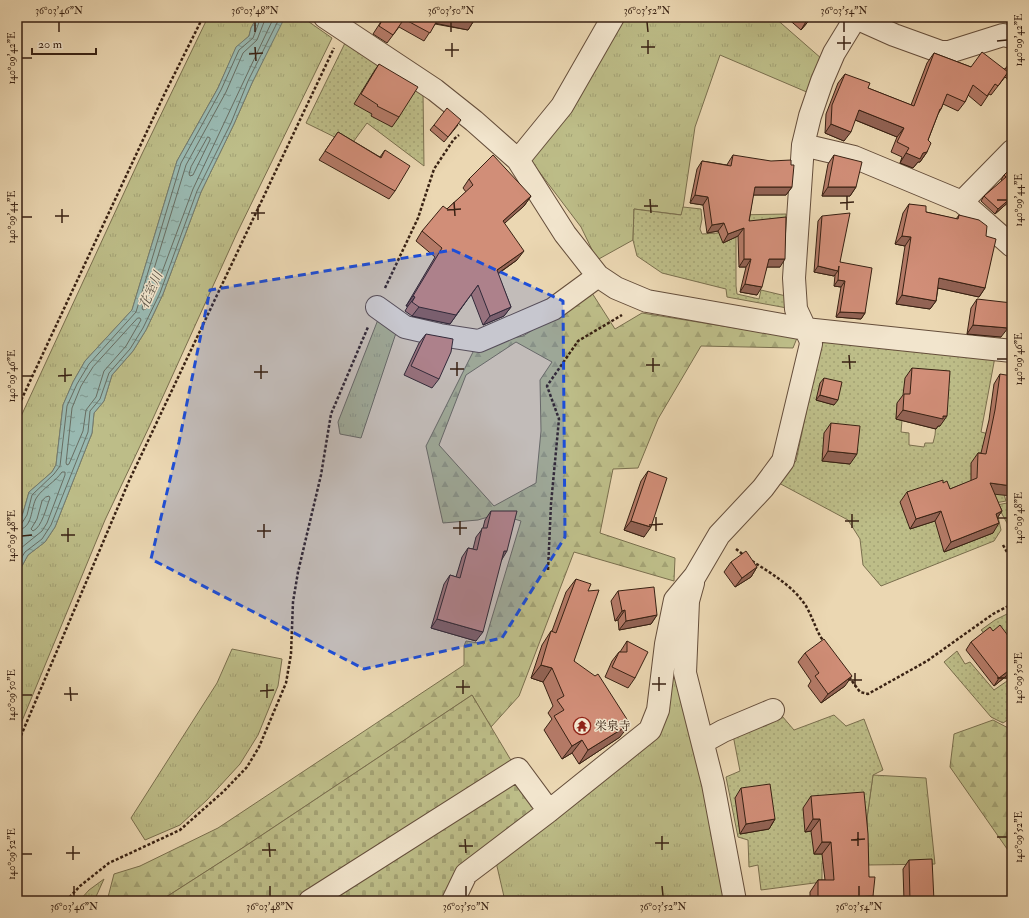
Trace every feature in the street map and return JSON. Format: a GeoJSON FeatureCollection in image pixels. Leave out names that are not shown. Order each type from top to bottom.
{"type":"FeatureCollection","features":[{"type":"Feature","properties":{"kind":"street"},"geometry":{"type":"LineString","coordinates":[[518,160],[562,106],[613,17]]}},
{"type":"Feature","properties":{"kind":"street"},"geometry":{"type":"LineString","coordinates":[[453,901],[466,874],[549,812],[650,730],[658,710],[666,644],[675,600],[695,576],[719,535],[763,488],[783,461],[811,344],[796,310],[794,278],[803,145],[810,116],[822,81],[834,53],[856,17],[894,35],[941,52],[948,52],[1003,35],[1012,37]]}},
{"type":"Feature","properties":{"kind":"street"},"geometry":{"type":"LineString","coordinates":[[334,23],[415,76],[474,121],[518,160],[565,234],[598,276],[616,288],[647,301],[805,329],[1012,352]]}},
{"type":"Feature","properties":{"kind":"street"},"geometry":{"type":"LineString","coordinates":[[803,145],[854,156],[962,202],[1012,246]]}},
{"type":"Feature","properties":{"kind":"street"},"geometry":{"type":"LineString","coordinates":[[962,202],[1012,151]]}},
{"type":"Feature","properties":{"kind":"street"},"geometry":{"type":"LineString","coordinates":[[377,307],[405,328],[440,335],[479,340],[553,309],[598,276]]}},
{"type":"Feature","properties":{"kind":"street"},"geometry":{"type":"LineString","coordinates":[[695,576],[688,602],[685,673],[713,784],[735,901]]}},
{"type":"Feature","properties":{"kind":"street"},"geometry":{"type":"LineString","coordinates":[[703,742],[772,710]]}},
{"type":"Feature","properties":{"kind":"street"},"geometry":{"type":"LineString","coordinates":[[310,901],[518,769],[549,812]]}},
{"type":"Feature","properties":{"kind":"path"},"geometry":{"type":"LineString","coordinates":[[17,409],[164,95],[203,17]]}},
{"type":"Feature","properties":{"kind":"path"},"geometry":{"type":"LineString","coordinates":[[17,744],[129,481],[334,23]]}},
{"type":"Feature","properties":{"kind":"path"},"geometry":{"type":"LineString","coordinates":[[66,901],[80,886],[109,863],[180,830],[224,791],[247,767],[259,747],[286,683],[291,654],[293,602],[298,572],[321,475],[331,414],[377,307],[418,218],[434,169],[454,139],[474,121]]}},
{"type":"Feature","properties":{"kind":"path"},"geometry":{"type":"LineString","coordinates":[[548,570],[551,504],[559,419],[547,386],[578,341],[647,301]]}},
{"type":"Feature","properties":{"kind":"path"},"geometry":{"type":"LineString","coordinates":[[719,535],[752,561],[773,574],[795,591],[806,607],[826,645]]}},
{"type":"Feature","properties":{"kind":"path"},"geometry":{"type":"LineString","coordinates":[[1003,545],[1012,561]]}},
{"type":"Feature","properties":{"kind":"path"},"geometry":{"type":"LineString","coordinates":[[847,674],[860,692],[868,694],[927,661],[993,614],[1012,604]]}},
{"type":"Feature","properties":{"kind":"highlighted area"},"geometry":{"type":"Polygon","coordinates":[[[453,250],[563,301],[565,537],[502,638],[364,669],[151,559],[179,442],[210,290],[453,250]]]}},
{"type":"Feature","properties":{"kind":"green space"},"geometry":{"type":"Polygon","coordinates":[[[208,17],[257,17],[251,28],[249,36],[236,48],[218,88],[177,161],[132,310],[85,361],[73,382],[63,405],[56,465],[52,472],[29,492],[23,513],[17,523],[17,425],[141,156],[208,17]]]}},
{"type":"Feature","properties":{"kind":"green space"},"geometry":{"type":"Polygon","coordinates":[[[284,17],[302,17],[332,38],[237,233],[105,520],[17,733],[17,575],[28,555],[45,542],[55,527],[92,433],[94,413],[104,401],[112,375],[133,351],[146,330],[163,294],[201,192],[284,17]]]}},
{"type":"Feature","properties":{"kind":"green space"},"geometry":{"type":"Polygon","coordinates":[[[622,17],[774,17],[822,59],[809,93],[720,55],[695,127],[682,215],[634,209],[633,240],[597,260],[581,227],[528,157],[622,17]]]}},
{"type":"Feature","properties":{"kind":"green space"},"geometry":{"type":"Polygon","coordinates":[[[345,43],[423,92],[424,166],[367,123],[351,145],[306,123],[345,43]]]}},
{"type":"Feature","properties":{"kind":"green space"},"geometry":{"type":"Polygon","coordinates":[[[683,207],[701,209],[702,219],[700,229],[702,234],[718,233],[718,226],[736,215],[786,214],[785,225],[736,227],[736,286],[737,294],[759,299],[761,290],[786,296],[787,308],[727,297],[726,289],[662,273],[637,256],[633,240],[634,209],[681,215],[683,207]]]}},
{"type":"Feature","properties":{"kind":"green space"},"geometry":{"type":"Polygon","coordinates":[[[592,293],[615,329],[642,313],[797,338],[793,348],[701,346],[658,419],[638,468],[613,469],[600,533],[675,558],[674,581],[574,552],[519,696],[491,727],[472,695],[244,847],[160,901],[107,901],[114,874],[140,866],[218,828],[464,665],[464,646],[466,641],[484,644],[521,521],[498,514],[478,520],[443,523],[426,446],[476,346],[523,336],[592,293]],[[516,342],[466,375],[439,445],[494,506],[536,483],[541,431],[540,380],[552,362],[516,342]]]}},
{"type":"Feature","properties":{"kind":"green space"},"geometry":{"type":"Polygon","coordinates":[[[379,317],[397,330],[361,438],[340,434],[338,422],[379,317]]]}},
{"type":"Feature","properties":{"kind":"green space"},"geometry":{"type":"Polygon","coordinates":[[[821,341],[995,357],[981,432],[1000,437],[1000,481],[1006,501],[995,503],[1001,530],[994,541],[881,586],[863,565],[860,539],[848,520],[777,482],[796,461],[821,341]],[[939,389],[903,404],[897,404],[896,419],[902,420],[901,432],[909,433],[909,445],[924,447],[925,443],[933,443],[939,389]]]}},
{"type":"Feature","properties":{"kind":"green space"},"geometry":{"type":"Polygon","coordinates":[[[1012,502],[1012,532],[997,505],[1012,502]]]}},
{"type":"Feature","properties":{"kind":"green space"},"geometry":{"type":"Polygon","coordinates":[[[1009,613],[1012,615],[1012,630],[995,644],[981,630],[995,620],[1009,613]]]}},
{"type":"Feature","properties":{"kind":"green space"},"geometry":{"type":"Polygon","coordinates":[[[676,640],[725,901],[505,901],[496,862],[650,739],[676,640]]]}},
{"type":"Feature","properties":{"kind":"green space"},"geometry":{"type":"Polygon","coordinates":[[[232,649],[282,659],[278,686],[258,735],[240,764],[207,800],[180,825],[145,840],[131,818],[217,683],[232,649]]]}},
{"type":"Feature","properties":{"kind":"green space"},"geometry":{"type":"Polygon","coordinates":[[[957,651],[965,664],[970,662],[994,690],[1010,679],[1012,681],[1012,717],[1003,723],[991,717],[944,662],[957,651]]]}},
{"type":"Feature","properties":{"kind":"green space"},"geometry":{"type":"Polygon","coordinates":[[[472,695],[512,762],[538,811],[445,901],[160,901],[244,847],[472,695]]]}},
{"type":"Feature","properties":{"kind":"green space"},"geometry":{"type":"Polygon","coordinates":[[[834,715],[846,726],[864,719],[883,770],[873,775],[867,818],[867,859],[822,863],[822,882],[761,890],[758,865],[749,867],[748,840],[738,837],[726,777],[740,771],[733,735],[782,716],[794,730],[834,715]]]}},
{"type":"Feature","properties":{"kind":"green space"},"geometry":{"type":"Polygon","coordinates":[[[993,720],[1012,730],[1012,856],[950,767],[954,734],[993,720]]]}},
{"type":"Feature","properties":{"kind":"green space"},"geometry":{"type":"Polygon","coordinates":[[[873,775],[926,778],[935,864],[868,865],[867,818],[873,775]]]}},
{"type":"Feature","properties":{"kind":"green space"},"geometry":{"type":"Polygon","coordinates":[[[104,879],[94,901],[79,901],[89,890],[104,879]]]}},
{"type":"Feature","properties":{"kind":"water","name":"花室川"},"geometry":{"type":"Polygon","coordinates":[[[257,17],[285,17],[201,192],[163,294],[146,330],[133,351],[112,375],[104,401],[94,413],[92,433],[55,527],[45,542],[28,555],[17,575],[17,523],[23,513],[29,492],[52,472],[56,465],[63,405],[73,382],[85,361],[132,310],[177,161],[218,88],[236,47],[249,36],[251,28],[257,17]]]}},
{"type":"Feature","properties":{"kind":"building"},"geometry":{"type":"Polygon","coordinates":[[[384,17],[439,17],[430,33],[404,19],[393,35],[379,26],[384,17]]]}},
{"type":"Feature","properties":{"kind":"building"},"geometry":{"type":"Polygon","coordinates":[[[448,17],[468,17],[474,21],[473,22],[448,17]]]}},
{"type":"Feature","properties":{"kind":"building"},"geometry":{"type":"Polygon","coordinates":[[[982,52],[1008,72],[998,86],[995,84],[987,96],[973,85],[965,102],[947,94],[928,140],[931,143],[927,152],[923,153],[920,159],[906,153],[909,148],[897,142],[904,128],[859,110],[851,132],[831,124],[832,105],[845,74],[870,83],[868,88],[914,106],[934,53],[971,67],[982,52]]]}},
{"type":"Feature","properties":{"kind":"building"},"geometry":{"type":"Polygon","coordinates":[[[1012,60],[1012,68],[1008,65],[1012,60]]]}},
{"type":"Feature","properties":{"kind":"building"},"geometry":{"type":"Polygon","coordinates":[[[379,64],[418,87],[399,117],[377,106],[378,105],[361,94],[379,64]]]}},
{"type":"Feature","properties":{"kind":"building"},"geometry":{"type":"Polygon","coordinates":[[[447,108],[461,120],[448,137],[434,125],[447,108]]]}},
{"type":"Feature","properties":{"kind":"building"},"geometry":{"type":"Polygon","coordinates":[[[338,132],[381,158],[385,150],[410,166],[395,191],[325,151],[338,132]]]}},
{"type":"Feature","properties":{"kind":"building"},"geometry":{"type":"Polygon","coordinates":[[[493,155],[531,196],[503,221],[524,251],[497,270],[511,307],[490,316],[478,285],[456,315],[419,307],[412,302],[415,297],[413,296],[442,248],[422,231],[443,206],[447,209],[473,185],[469,179],[493,155]]]}},
{"type":"Feature","properties":{"kind":"building"},"geometry":{"type":"Polygon","coordinates":[[[733,155],[771,161],[791,160],[791,165],[794,165],[792,187],[755,187],[749,221],[786,217],[785,259],[769,259],[762,287],[745,284],[751,259],[744,259],[744,228],[728,234],[724,223],[712,225],[708,197],[695,195],[702,161],[731,166],[733,155]]]}},
{"type":"Feature","properties":{"kind":"building"},"geometry":{"type":"Polygon","coordinates":[[[834,155],[862,162],[856,187],[828,187],[834,155]]]}},
{"type":"Feature","properties":{"kind":"building"},"geometry":{"type":"Polygon","coordinates":[[[1012,167],[1012,197],[998,209],[984,196],[1006,177],[1004,175],[1012,167]]]}},
{"type":"Feature","properties":{"kind":"building"},"geometry":{"type":"Polygon","coordinates":[[[909,204],[926,206],[926,212],[958,219],[959,215],[979,220],[987,226],[986,236],[996,239],[985,288],[939,278],[936,301],[902,295],[911,237],[902,236],[909,204]]]}},
{"type":"Feature","properties":{"kind":"building"},"geometry":{"type":"Polygon","coordinates":[[[850,213],[840,262],[872,268],[865,313],[840,312],[845,281],[838,280],[839,266],[838,271],[818,266],[822,216],[850,213]]]}},
{"type":"Feature","properties":{"kind":"building"},"geometry":{"type":"Polygon","coordinates":[[[977,299],[1012,303],[1008,328],[973,325],[977,299]]]}},
{"type":"Feature","properties":{"kind":"building"},"geometry":{"type":"Polygon","coordinates":[[[426,334],[453,339],[451,352],[439,379],[411,366],[426,334]]]}},
{"type":"Feature","properties":{"kind":"building"},"geometry":{"type":"Polygon","coordinates":[[[912,368],[950,371],[947,416],[943,416],[943,419],[903,410],[904,394],[910,394],[912,368]]]}},
{"type":"Feature","properties":{"kind":"building"},"geometry":{"type":"Polygon","coordinates":[[[1000,374],[1012,376],[1012,486],[990,483],[1002,511],[996,514],[999,523],[951,542],[941,511],[916,519],[907,492],[943,480],[943,483],[947,481],[950,489],[977,478],[978,453],[986,454],[995,410],[1000,374]]]}},
{"type":"Feature","properties":{"kind":"building"},"geometry":{"type":"Polygon","coordinates":[[[824,378],[842,382],[838,400],[820,395],[824,378]]]}},
{"type":"Feature","properties":{"kind":"building"},"geometry":{"type":"Polygon","coordinates":[[[831,423],[860,426],[857,454],[828,451],[831,423]]]}},
{"type":"Feature","properties":{"kind":"building"},"geometry":{"type":"Polygon","coordinates":[[[648,471],[667,478],[651,527],[631,521],[648,471]]]}},
{"type":"Feature","properties":{"kind":"building"},"geometry":{"type":"Polygon","coordinates":[[[491,511],[517,511],[507,551],[504,551],[483,632],[437,619],[450,575],[460,578],[468,548],[477,550],[482,528],[487,528],[491,511]]]}},
{"type":"Feature","properties":{"kind":"building"},"geometry":{"type":"Polygon","coordinates":[[[746,551],[757,567],[742,578],[731,562],[746,551]]]}},
{"type":"Feature","properties":{"kind":"building"},"geometry":{"type":"Polygon","coordinates":[[[576,579],[591,584],[588,591],[599,590],[574,661],[595,676],[598,674],[630,724],[588,750],[582,740],[572,746],[554,716],[564,710],[557,700],[564,696],[552,668],[541,665],[551,631],[556,633],[576,579]]]}},
{"type":"Feature","properties":{"kind":"building"},"geometry":{"type":"Polygon","coordinates":[[[654,587],[657,615],[626,621],[625,610],[622,611],[618,591],[654,587]]]}},
{"type":"Feature","properties":{"kind":"building"},"geometry":{"type":"Polygon","coordinates":[[[1000,625],[1012,641],[1012,668],[999,678],[971,642],[990,627],[993,631],[1000,625]]]}},
{"type":"Feature","properties":{"kind":"building"},"geometry":{"type":"Polygon","coordinates":[[[824,639],[852,676],[828,694],[815,676],[819,673],[805,653],[824,639]]]}},
{"type":"Feature","properties":{"kind":"building"},"geometry":{"type":"Polygon","coordinates":[[[627,641],[648,652],[635,678],[612,667],[619,652],[627,652],[627,641]]]}},
{"type":"Feature","properties":{"kind":"building"},"geometry":{"type":"Polygon","coordinates":[[[770,784],[775,819],[746,824],[741,788],[770,784]]]}},
{"type":"Feature","properties":{"kind":"building"},"geometry":{"type":"Polygon","coordinates":[[[864,792],[868,834],[869,877],[875,877],[873,896],[818,899],[818,880],[834,880],[831,842],[822,842],[820,819],[813,819],[811,796],[864,792]]]}},
{"type":"Feature","properties":{"kind":"building"},"geometry":{"type":"Polygon","coordinates":[[[932,859],[934,901],[910,901],[909,860],[932,859]]]}},
{"type":"Feature","properties":{"kind":"place","name":"栄泉寺"},"geometry":{"type":"Point","coordinates":[582,726]}}]}
